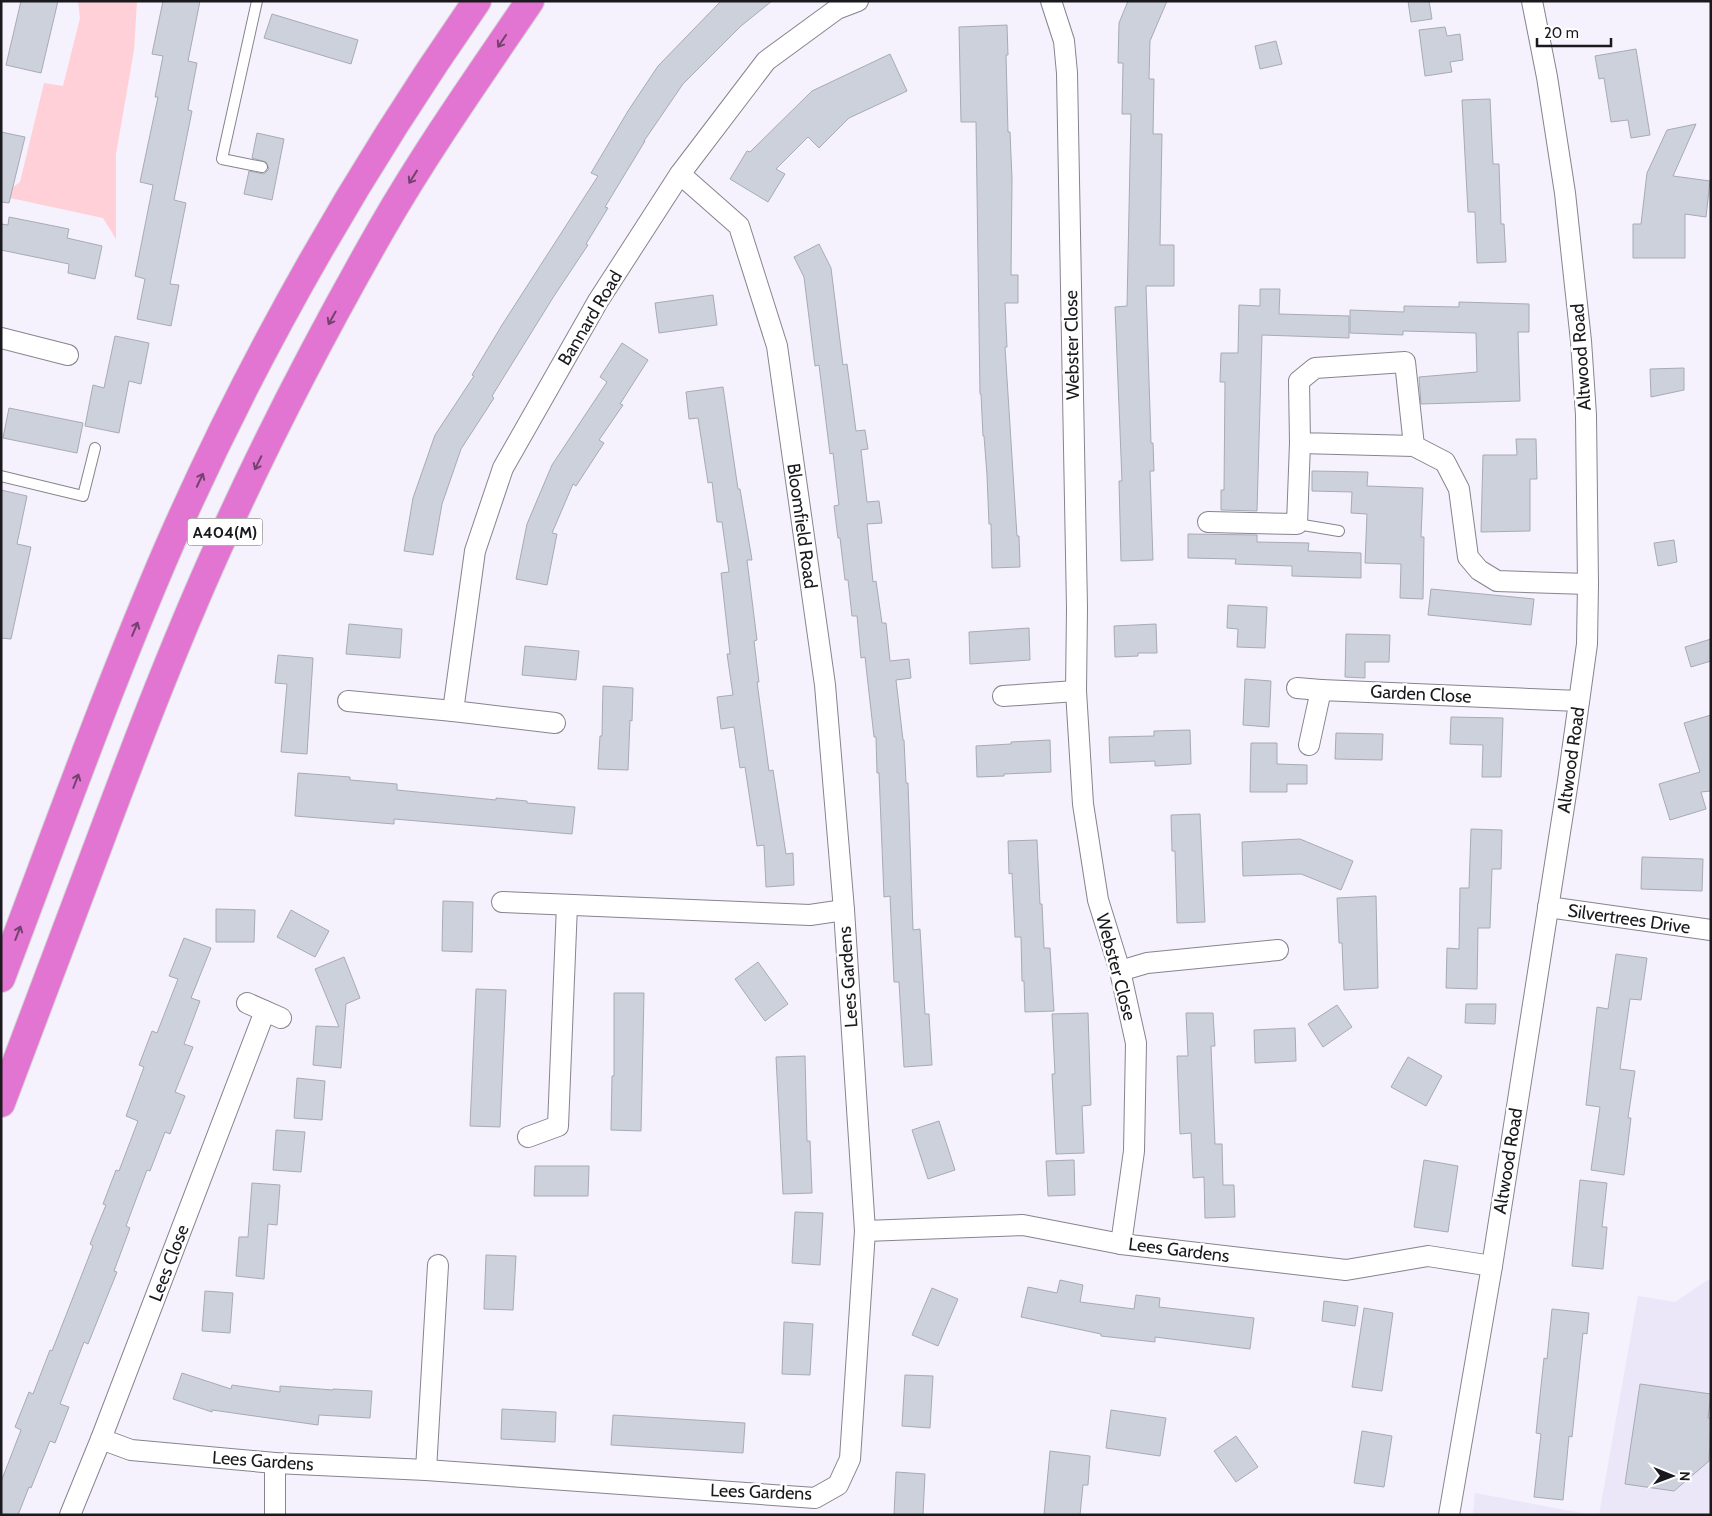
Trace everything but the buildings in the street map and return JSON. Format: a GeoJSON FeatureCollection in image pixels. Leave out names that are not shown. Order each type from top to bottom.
{"type":"FeatureCollection","features":[{"type":"Feature","properties":{"kind":"highway","name":"A404(M)"},"geometry":{"type":"LineString","coordinates":[[1,978],[120,663],[171,542],[222,433],[280,318],[352,192],[425,76],[477,1]]}},
{"type":"Feature","properties":{"kind":"highway","name":"A404(M)"},"geometry":{"type":"LineString","coordinates":[[1,1103],[130,760],[184,625],[226,530],[309,362],[383,226],[454,111],[530,1]]}},
{"type":"Feature","properties":{"kind":"street","name":"Bannard Road"},"geometry":{"type":"LineString","coordinates":[[452,711],[475,551],[503,468],[598,301],[680,174],[766,61],[837,9],[858,1]]}},
{"type":"Feature","properties":{"kind":"street","name":"Webster Close"},"geometry":{"type":"LineString","coordinates":[[1051,1],[1064,41],[1067,73],[1077,598],[1076,691],[1083,804],[1098,900],[1120,971],[1136,1043],[1134,1151],[1121,1244]]}},
{"type":"Feature","properties":{"kind":"street","name":"Altwood Road"},"geometry":{"type":"LineString","coordinates":[[1448,1515],[1492,1266],[1568,781],[1586,644],[1588,584],[1586,415],[1582,341],[1565,193],[1547,78],[1532,1]]}},
{"type":"Feature","properties":{"kind":"street","name":"Bloomfield Road"},"geometry":{"type":"LineString","coordinates":[[680,174],[740,226],[777,346],[825,685],[844,910]]}},
{"type":"Feature","properties":{"kind":"street"},"geometry":{"type":"LineString","coordinates":[[1,338],[68,356]]}},
{"type":"Feature","properties":{"kind":"street"},"geometry":{"type":"LineString","coordinates":[[1208,522],[1296,524],[1300,443],[1300,381],[1315,368],[1405,362],[1414,446]]}},
{"type":"Feature","properties":{"kind":"street"},"geometry":{"type":"LineString","coordinates":[[1300,443],[1414,446],[1445,462],[1452,475],[1459,489],[1468,557],[1479,570],[1497,581],[1588,584]]}},
{"type":"Feature","properties":{"kind":"street","name":"Garden Close"},"geometry":{"type":"LineString","coordinates":[[1297,688],[1579,702]]}},
{"type":"Feature","properties":{"kind":"street"},"geometry":{"type":"LineString","coordinates":[[1309,745],[1320,690]]}},
{"type":"Feature","properties":{"kind":"street"},"geometry":{"type":"LineString","coordinates":[[1003,696],[1076,691]]}},
{"type":"Feature","properties":{"kind":"street"},"geometry":{"type":"LineString","coordinates":[[348,701],[555,723]]}},
{"type":"Feature","properties":{"kind":"street","name":"Lees Gardens"},"geometry":{"type":"LineString","coordinates":[[101,1439],[131,1450],[275,1463],[426,1470],[815,1498],[838,1485],[850,1459],[865,1231],[844,910],[810,916],[502,902]]}},
{"type":"Feature","properties":{"kind":"street"},"geometry":{"type":"LineString","coordinates":[[528,1138],[558,1126],[567,904]]}},
{"type":"Feature","properties":{"kind":"street","name":"Silvertrees Drive"},"geometry":{"type":"LineString","coordinates":[[1548,907],[1711,930]]}},
{"type":"Feature","properties":{"kind":"street"},"geometry":{"type":"LineString","coordinates":[[1120,971],[1147,963],[1278,950]]}},
{"type":"Feature","properties":{"kind":"street","name":"Lees Close"},"geometry":{"type":"LineString","coordinates":[[70,1515],[101,1439],[264,1011]]}},
{"type":"Feature","properties":{"kind":"street","name":"Lees Gardens"},"geometry":{"type":"LineString","coordinates":[[865,1231],[1023,1225],[1121,1244],[1346,1270],[1428,1256],[1492,1266]]}},
{"type":"Feature","properties":{"kind":"street"},"geometry":{"type":"LineString","coordinates":[[426,1470],[438,1266]]}},
{"type":"Feature","properties":{"kind":"street"},"geometry":{"type":"LineString","coordinates":[[275,1463],[275,1515]]}},
{"type":"Feature","properties":{"kind":"lane"},"geometry":{"type":"LineString","coordinates":[[257,1],[222,159],[262,167]]}},
{"type":"Feature","properties":{"kind":"lane"},"geometry":{"type":"LineString","coordinates":[[1,476],[83,496],[95,448]]}},
{"type":"Feature","properties":{"kind":"lane"},"geometry":{"type":"LineString","coordinates":[[1296,524],[1339,531]]}},
{"type":"Feature","properties":{"kind":"shaded area"},"geometry":{"type":"Polygon","coordinates":[[[78,1],[137,1],[134,50],[116,154],[116,239],[103,218],[1,196],[20,182],[44,83],[63,86],[80,18],[78,1]]]}},
{"type":"Feature","properties":{"kind":"shaded area"},"geometry":{"type":"Polygon","coordinates":[[[1711,1278],[1711,1515],[1599,1515],[1638,1296],[1675,1302],[1711,1278]]]}},
{"type":"Feature","properties":{"kind":"shaded area"},"geometry":{"type":"Polygon","coordinates":[[[1475,1493],[1592,1515],[1473,1515],[1475,1493]]]}}]}
